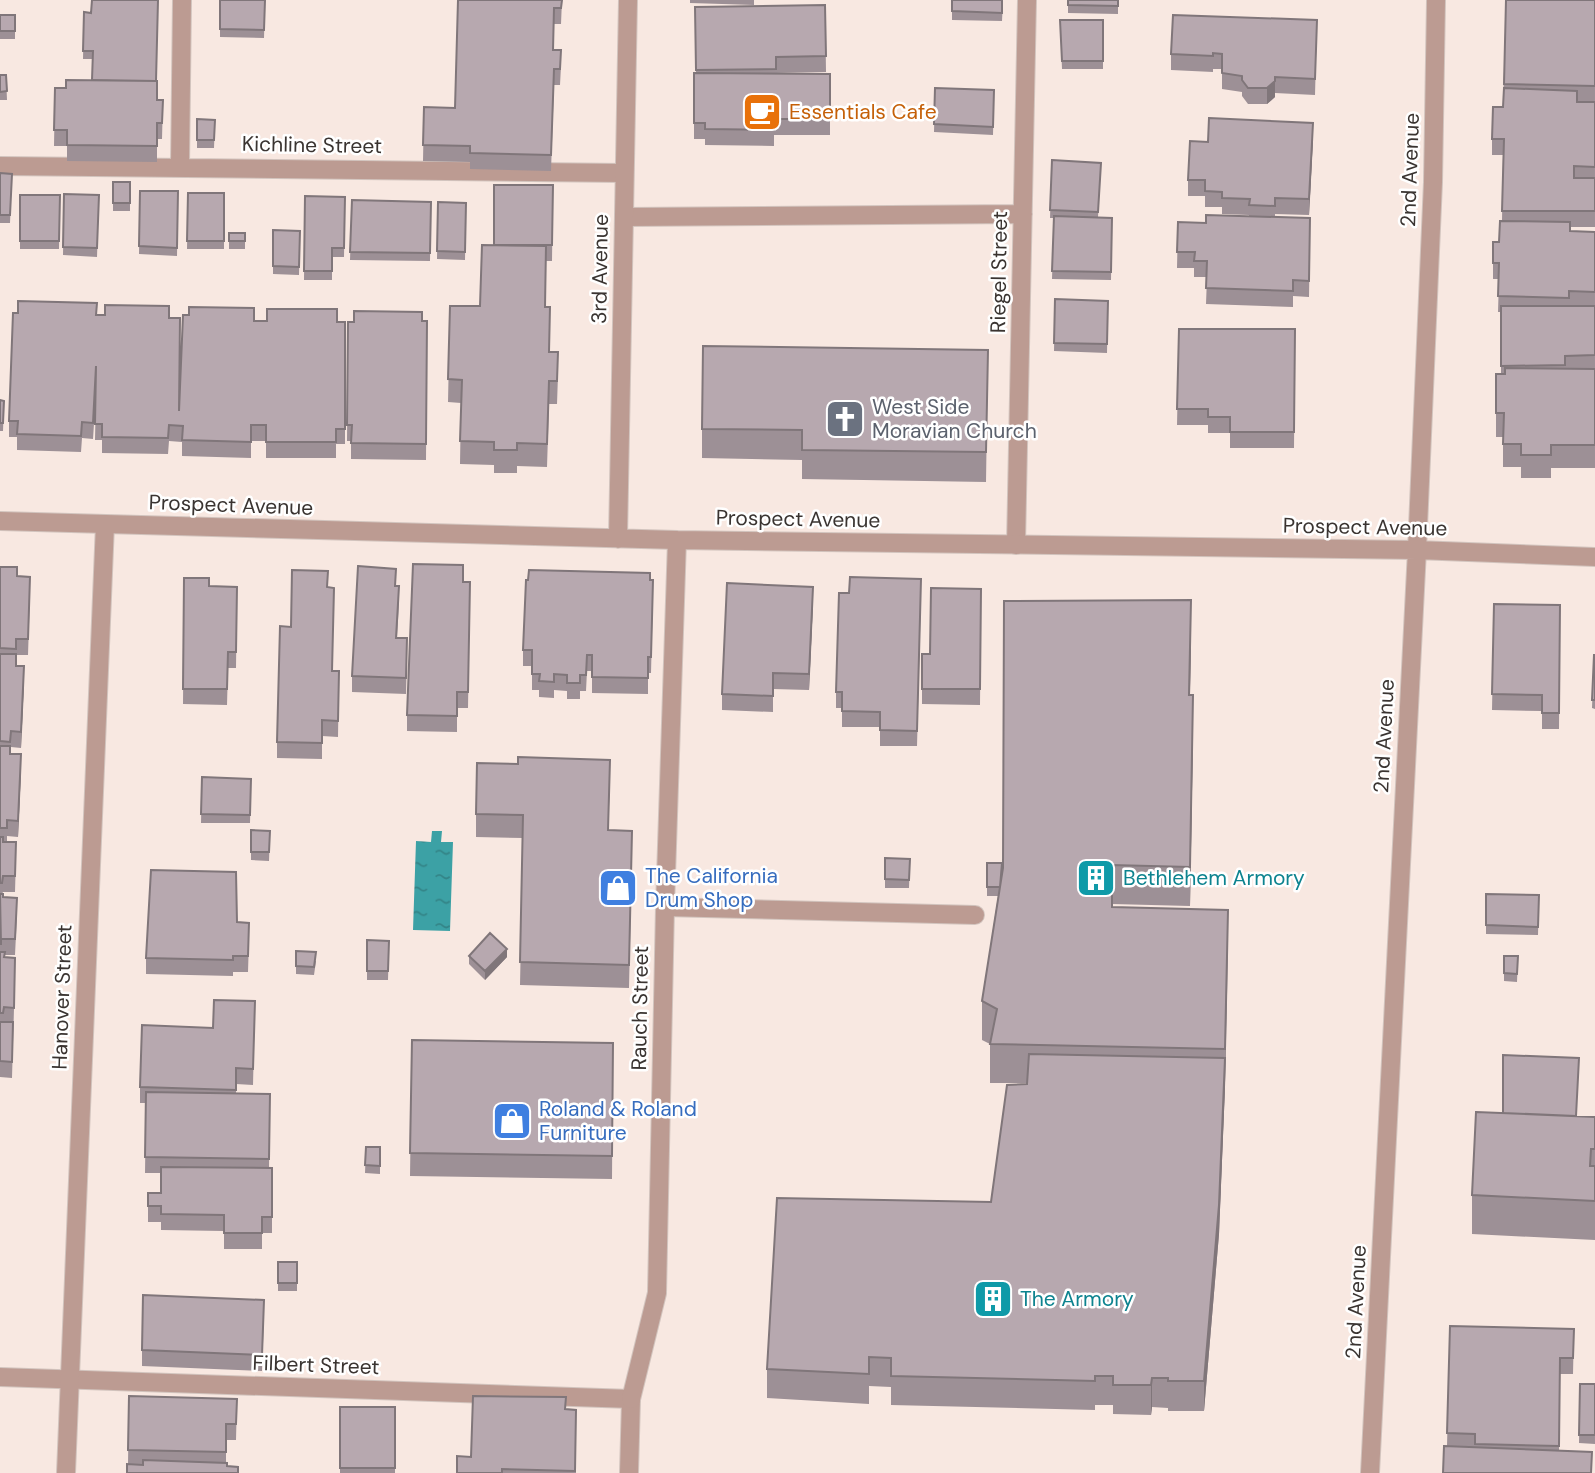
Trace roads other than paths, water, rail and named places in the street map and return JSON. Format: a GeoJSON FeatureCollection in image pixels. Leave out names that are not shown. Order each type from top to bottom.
{"type":"FeatureCollection","features":[{"type":"Feature","properties":{"kind":"street"},"geometry":{"type":"LineString","coordinates":[[180,166],[182,0]]}},
{"type":"Feature","properties":{"kind":"street","name":"3rd Avenue"},"geometry":{"type":"LineString","coordinates":[[618,539],[628,0]]}},
{"type":"Feature","properties":{"kind":"street","name":"Riegel Street"},"geometry":{"type":"LineString","coordinates":[[1016,545],[1027,0]]}},
{"type":"Feature","properties":{"kind":"street","name":"2nd Avenue"},"geometry":{"type":"LineString","coordinates":[[1370,1473],[1417,550],[1433,182],[1436,0]]}},
{"type":"Feature","properties":{"kind":"street","name":"Kichline Street"},"geometry":{"type":"LineString","coordinates":[[0,166],[624,173]]}},
{"type":"Feature","properties":{"kind":"street"},"geometry":{"type":"LineString","coordinates":[[624,217],[1023,214]]}},
{"type":"Feature","properties":{"kind":"street","name":"Prospect Avenue"},"geometry":{"type":"LineString","coordinates":[[0,521],[618,539],[1417,550],[1595,557]]}},
{"type":"Feature","properties":{"kind":"street","name":"Hanover Street"},"geometry":{"type":"LineString","coordinates":[[66,1473],[105,524]]}},
{"type":"Feature","properties":{"kind":"street","name":"Rauch Street"},"geometry":{"type":"LineString","coordinates":[[629,1473],[631,1399],[657,1293],[665,907],[677,540]]}},
{"type":"Feature","properties":{"kind":"street"},"geometry":{"type":"LineString","coordinates":[[665,907],[975,915]]}},
{"type":"Feature","properties":{"kind":"street","name":"Filbert Street"},"geometry":{"type":"LineString","coordinates":[[0,1377],[631,1399]]}},
{"type":"Feature","properties":{"kind":"water"},"geometry":{"type":"Polygon","coordinates":[[[432,831],[442,831],[441,842],[453,842],[450,931],[413,930],[416,841],[431,842],[432,831]]]}},
{"type":"Feature","properties":{"kind":"place","name":"Essentials Cafe"},"geometry":{"type":"Point","coordinates":[762,112]}},
{"type":"Feature","properties":{"kind":"place","name":"West Side Moravian Church"},"geometry":{"type":"Point","coordinates":[845,419]}},
{"type":"Feature","properties":{"kind":"place","name":"Bethlehem Armory"},"geometry":{"type":"Point","coordinates":[1096,878]}},
{"type":"Feature","properties":{"kind":"place","name":"The California Drum Shop"},"geometry":{"type":"Point","coordinates":[618,888]}},
{"type":"Feature","properties":{"kind":"place","name":"Roland & Roland Furniture"},"geometry":{"type":"Point","coordinates":[512,1121]}},
{"type":"Feature","properties":{"kind":"place","name":"The Armory"},"geometry":{"type":"Point","coordinates":[993,1299]}}]}
